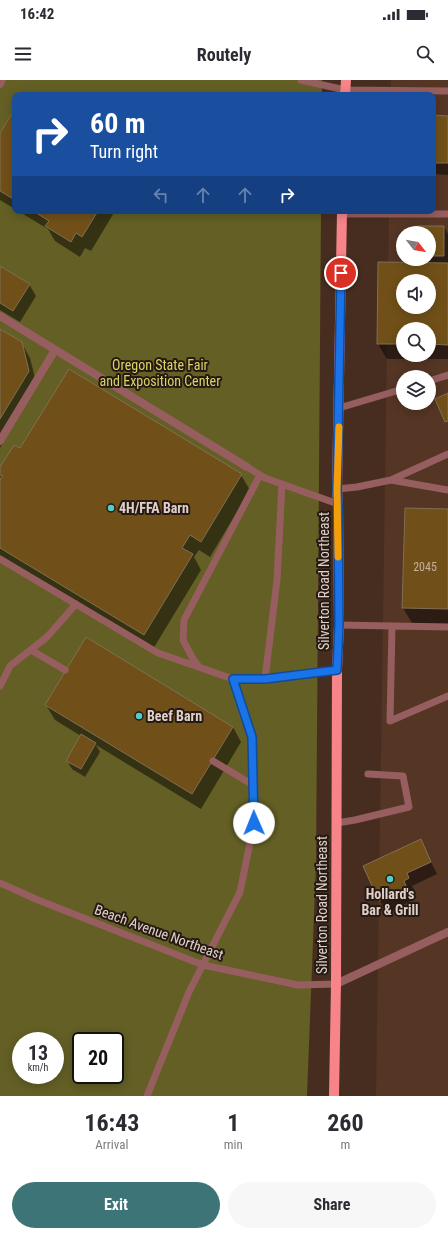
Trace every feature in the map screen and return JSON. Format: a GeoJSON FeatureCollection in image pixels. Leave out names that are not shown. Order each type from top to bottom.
{"type":"FeatureCollection","features":[{"type":"Feature","properties":{"kind":"main road","name":"Silverton Road Northeast"},"geometry":{"type":"LineString","coordinates":[[334,1096],[336,984],[337,670],[339,624],[337,489],[342,214]]}},
{"type":"Feature","properties":{"kind":"street"},"geometry":{"type":"LineString","coordinates":[[0,84],[2,80]]}},
{"type":"Feature","properties":{"kind":"street"},"geometry":{"type":"LineString","coordinates":[[0,316],[247,467]]}},
{"type":"Feature","properties":{"kind":"street"},"geometry":{"type":"LineString","coordinates":[[0,441],[55,350]]}},
{"type":"Feature","properties":{"kind":"street","name":"Beach Avenue Northeast"},"geometry":{"type":"LineString","coordinates":[[336,984],[448,932]]}},
{"type":"Feature","properties":{"kind":"lane"},"geometry":{"type":"LineString","coordinates":[[301,80],[345,88],[448,91]]}},
{"type":"Feature","properties":{"kind":"lane"},"geometry":{"type":"LineString","coordinates":[[436,214],[448,214]]}},
{"type":"Feature","properties":{"kind":"lane"},"geometry":{"type":"LineString","coordinates":[[436,379],[448,375]]}},
{"type":"Feature","properties":{"kind":"lane"},"geometry":{"type":"LineString","coordinates":[[339,408],[396,391]]}},
{"type":"Feature","properties":{"kind":"lane"},"geometry":{"type":"LineString","coordinates":[[337,489],[357,487],[391,480],[448,454]]}},
{"type":"Feature","properties":{"kind":"lane"},"geometry":{"type":"LineString","coordinates":[[247,467],[265,478],[338,504]]}},
{"type":"Feature","properties":{"kind":"lane"},"geometry":{"type":"LineString","coordinates":[[200,667],[192,657],[184,640],[184,620],[260,475]]}},
{"type":"Feature","properties":{"kind":"lane"},"geometry":{"type":"LineString","coordinates":[[391,480],[448,490]]}},
{"type":"Feature","properties":{"kind":"lane"},"geometry":{"type":"LineString","coordinates":[[265,679],[277,580],[282,484]]}},
{"type":"Feature","properties":{"kind":"lane"},"geometry":{"type":"LineString","coordinates":[[0,559],[158,653],[233,679],[265,679],[337,670]]}},
{"type":"Feature","properties":{"kind":"lane"},"geometry":{"type":"LineString","coordinates":[[0,686],[10,666],[47,638],[76,604]]}},
{"type":"Feature","properties":{"kind":"lane"},"geometry":{"type":"LineString","coordinates":[[339,624],[448,627]]}},
{"type":"Feature","properties":{"kind":"lane"},"geometry":{"type":"LineString","coordinates":[[392,626],[390,721],[448,696]]}},
{"type":"Feature","properties":{"kind":"lane"},"geometry":{"type":"LineString","coordinates":[[31,650],[65,670]]}},
{"type":"Feature","properties":{"kind":"lane"},"geometry":{"type":"LineString","coordinates":[[147,1096],[189,992],[240,892],[254,823],[252,737],[233,679]]}},
{"type":"Feature","properties":{"kind":"lane"},"geometry":{"type":"LineString","coordinates":[[212,761],[253,786]]}},
{"type":"Feature","properties":{"kind":"lane"},"geometry":{"type":"LineString","coordinates":[[337,823],[409,807],[404,776],[368,774]]}},
{"type":"Feature","properties":{"kind":"lane","name":"Beach Avenue Northeast"},"geometry":{"type":"LineString","coordinates":[[0,883],[38,900],[203,965],[298,985],[336,984]]}},
{"type":"Feature","properties":{"kind":"shaded area"},"geometry":{"type":"Polygon","coordinates":[[[391,80],[448,80],[448,1096],[376,1096],[389,214],[436,214],[436,92],[390,92],[391,80]]]}},
{"type":"Feature","properties":{"kind":"green space","name":"Oregon State Fair and Exposition Center"},"geometry":{"type":"Polygon","coordinates":[[[0,80],[322,80],[322,92],[12,92],[12,214],[321,214],[316,864],[307,1096],[0,1096],[0,80]]]}},
{"type":"Feature","properties":{"kind":"building"},"geometry":{"type":"Polygon","coordinates":[[[11,115],[12,198],[0,191],[0,133],[11,115]]]}},
{"type":"Feature","properties":{"kind":"building"},"geometry":{"type":"Polygon","coordinates":[[[436,115],[448,116],[448,163],[436,163],[436,115]]]}},
{"type":"Feature","properties":{"kind":"building"},"geometry":{"type":"Polygon","coordinates":[[[38,214],[96,214],[82,237],[76,233],[71,242],[45,226],[49,221],[38,214]]]}},
{"type":"Feature","properties":{"kind":"building"},"geometry":{"type":"Polygon","coordinates":[[[436,226],[444,226],[444,256],[436,256],[436,226]]]}},
{"type":"Feature","properties":{"kind":"building"},"geometry":{"type":"Polygon","coordinates":[[[378,262],[396,262],[396,266],[436,266],[436,263],[448,263],[448,345],[436,344],[436,322],[396,322],[396,344],[377,344],[378,262]]]}},
{"type":"Feature","properties":{"kind":"building"},"geometry":{"type":"Polygon","coordinates":[[[0,266],[30,284],[13,311],[0,303],[0,266]]]}},
{"type":"Feature","properties":{"kind":"building"},"geometry":{"type":"Polygon","coordinates":[[[0,329],[22,342],[29,371],[0,419],[0,329]]]}},
{"type":"Feature","properties":{"kind":"building","name":"4H/FFA Barn"},"geometry":{"type":"Polygon","coordinates":[[[69,369],[242,474],[201,542],[190,535],[182,548],[193,554],[144,635],[0,548],[0,480],[3,476],[0,475],[0,467],[14,445],[20,448],[69,369]]]}},
{"type":"Feature","properties":{"kind":"building"},"geometry":{"type":"Polygon","coordinates":[[[448,393],[448,421],[445,422],[436,399],[448,393]]]}},
{"type":"Feature","properties":{"kind":"building"},"geometry":{"type":"Polygon","coordinates":[[[405,508],[448,509],[448,609],[402,608],[405,508]]]}},
{"type":"Feature","properties":{"kind":"building","name":"Beef Barn"},"geometry":{"type":"Polygon","coordinates":[[[86,637],[233,727],[192,794],[45,705],[86,637]]]}},
{"type":"Feature","properties":{"kind":"building"},"geometry":{"type":"Polygon","coordinates":[[[81,734],[96,743],[81,769],[66,761],[81,734]]]}},
{"type":"Feature","properties":{"kind":"building"},"geometry":{"type":"Polygon","coordinates":[[[421,839],[431,862],[407,873],[409,878],[404,881],[407,888],[379,901],[363,866],[421,839]]]}},
{"type":"Feature","properties":{"kind":"slow traffic"},"geometry":{"type":"LineString","coordinates":[[338,557],[337,489],[339,427]]}},
{"type":"Feature","properties":{"kind":"place","name":"4H/FFA Barn"},"geometry":{"type":"Point","coordinates":[111,508]}},
{"type":"Feature","properties":{"kind":"place","name":"Beef Barn"},"geometry":{"type":"Point","coordinates":[139,716]}},
{"type":"Feature","properties":{"kind":"place","name":"Hollard's Bar & Grill"},"geometry":{"type":"Point","coordinates":[390,879]}},
{"type":"Feature","properties":{"kind":"route"},"geometry":{"type":"LineString","coordinates":[[254,823],[252,737],[233,679],[265,679],[337,670],[339,624],[337,489],[341,273]]}}]}
